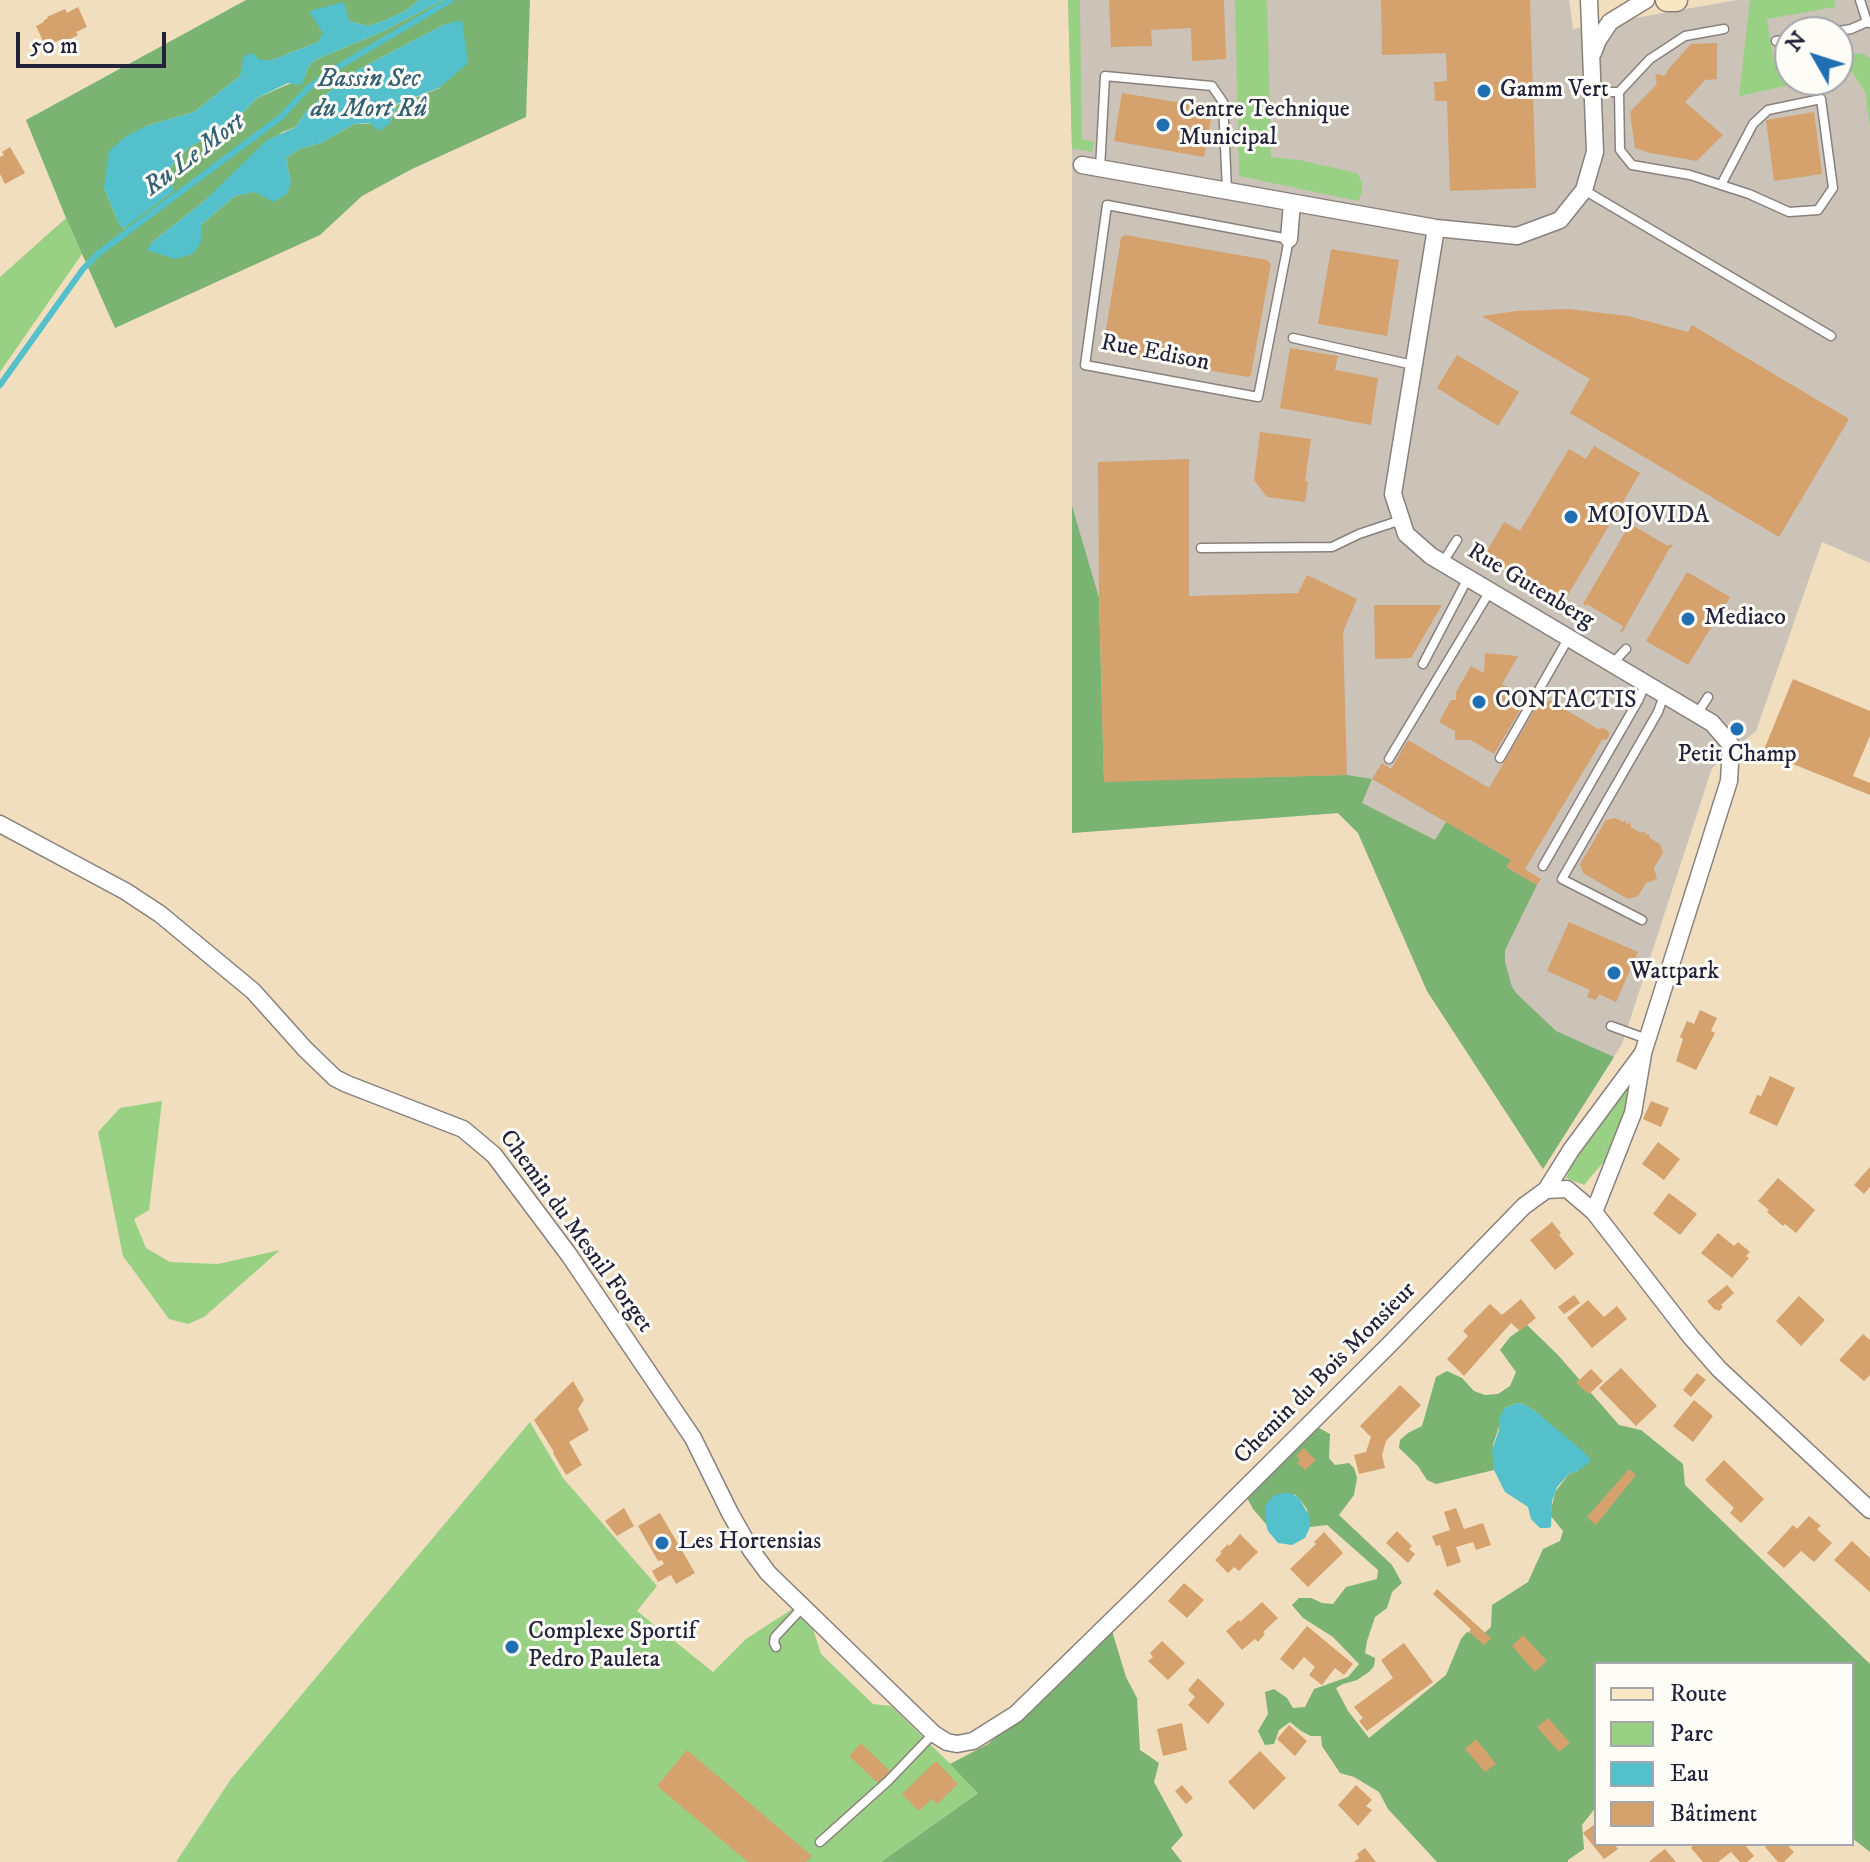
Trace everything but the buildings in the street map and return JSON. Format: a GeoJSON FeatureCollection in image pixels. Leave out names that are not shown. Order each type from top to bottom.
{"type":"FeatureCollection","features":[{"type":"Feature","properties":{"kind":"street"},"geometry":{"type":"LineString","coordinates":[[1082,165],[1436,228],[1517,236],[1560,220],[1584,190],[1595,152],[1589,0]]}},
{"type":"Feature","properties":{"kind":"street"},"geometry":{"type":"LineString","coordinates":[[1591,58],[1610,22],[1646,0]]}},
{"type":"Feature","properties":{"kind":"street"},"geometry":{"type":"LineString","coordinates":[[1667,0],[1676,0]]}},
{"type":"Feature","properties":{"kind":"street","name":"Rue Edison"},"geometry":{"type":"LineString","coordinates":[[1289,239],[1292,203]]}},
{"type":"Feature","properties":{"kind":"street","name":"Rue Gutenberg"},"geometry":{"type":"LineString","coordinates":[[1436,228],[1393,494],[1406,534],[1442,563],[1712,723],[1731,745],[1729,781],[1645,1046],[1546,1190]]}},
{"type":"Feature","properties":{"kind":"street","name":"Chemin du Mesnil Forget"},"geometry":{"type":"LineString","coordinates":[[0,824],[125,891],[160,914],[253,991],[335,1078],[463,1129],[494,1155],[569,1255],[693,1438],[730,1513],[768,1573],[934,1734]]}},
{"type":"Feature","properties":{"kind":"street"},"geometry":{"type":"LineString","coordinates":[[1594,1212],[1633,1113],[1645,1046]]}},
{"type":"Feature","properties":{"kind":"street"},"geometry":{"type":"LineString","coordinates":[[1546,1190],[1567,1189],[1594,1212],[1719,1369],[1870,1510]]}},
{"type":"Feature","properties":{"kind":"street","name":"Chemin du Bois Monsieur"},"geometry":{"type":"LineString","coordinates":[[934,1734],[952,1744],[973,1741],[1016,1714],[1378,1357],[1524,1206],[1546,1190]]}},
{"type":"Feature","properties":{"kind":"lane"},"geometry":{"type":"LineString","coordinates":[[1860,0],[1868,22]]}},
{"type":"Feature","properties":{"kind":"lane"},"geometry":{"type":"LineString","coordinates":[[1721,185],[1753,124],[1768,110],[1821,99],[1833,188],[1818,210],[1789,212],[1749,194],[1721,185],[1690,175],[1632,165],[1620,150],[1619,92],[1650,59],[1685,36],[1724,29]]}},
{"type":"Feature","properties":{"kind":"lane"},"geometry":{"type":"LineString","coordinates":[[1100,169],[1105,76],[1212,86],[1223,102],[1227,191]]}},
{"type":"Feature","properties":{"kind":"lane"},"geometry":{"type":"LineString","coordinates":[[1593,92],[1619,92]]}},
{"type":"Feature","properties":{"kind":"lane"},"geometry":{"type":"LineString","coordinates":[[1584,190],[1831,336]]}},
{"type":"Feature","properties":{"kind":"lane","name":"Rue Edison"},"geometry":{"type":"LineString","coordinates":[[1107,205],[1289,239],[1258,397],[1085,365],[1107,205]]}},
{"type":"Feature","properties":{"kind":"lane"},"geometry":{"type":"LineString","coordinates":[[1293,338],[1414,365]]}},
{"type":"Feature","properties":{"kind":"lane"},"geometry":{"type":"LineString","coordinates":[[1201,548],[1332,547],[1401,520]]}},
{"type":"Feature","properties":{"kind":"lane"},"geometry":{"type":"LineString","coordinates":[[1442,563],[1457,540]]}},
{"type":"Feature","properties":{"kind":"lane"},"geometry":{"type":"LineString","coordinates":[[1423,664],[1468,578]]}},
{"type":"Feature","properties":{"kind":"lane"},"geometry":{"type":"LineString","coordinates":[[1389,759],[1490,591]]}},
{"type":"Feature","properties":{"kind":"lane"},"geometry":{"type":"LineString","coordinates":[[1500,758],[1569,638]]}},
{"type":"Feature","properties":{"kind":"lane"},"geometry":{"type":"LineString","coordinates":[[1612,664],[1626,649]]}},
{"type":"Feature","properties":{"kind":"lane"},"geometry":{"type":"LineString","coordinates":[[1543,866],[1639,699],[1645,683]]}},
{"type":"Feature","properties":{"kind":"lane"},"geometry":{"type":"LineString","coordinates":[[1642,920],[1562,879],[1658,712],[1664,694]]}},
{"type":"Feature","properties":{"kind":"lane"},"geometry":{"type":"LineString","coordinates":[[1697,714],[1708,697]]}},
{"type":"Feature","properties":{"kind":"lane"},"geometry":{"type":"LineString","coordinates":[[1611,1026],[1645,1046]]}},
{"type":"Feature","properties":{"kind":"lane"},"geometry":{"type":"LineString","coordinates":[[776,1647],[775,1637],[803,1607]]}},
{"type":"Feature","properties":{"kind":"lane"},"geometry":{"type":"LineString","coordinates":[[820,1842],[888,1781],[934,1734]]}},
{"type":"Feature","properties":{"kind":"shaded area"},"geometry":{"type":"Polygon","coordinates":[[[1068,0],[1569,0],[1573,29],[1737,0],[1870,0],[1870,563],[1822,542],[1756,731],[1712,768],[1622,1044],[1543,1169],[1427,991],[1358,833],[1338,813],[1072,833],[1072,148],[1068,0]]]}},
{"type":"Feature","properties":{"kind":"green space"},"geometry":{"type":"Polygon","coordinates":[[[246,0],[419,0],[407,10],[368,26],[310,11],[324,33],[318,42],[272,60],[243,66],[240,76],[194,112],[146,126],[104,188],[124,229],[169,176],[172,165],[188,148],[229,126],[257,98],[305,77],[307,68],[315,60],[384,31],[443,0],[530,0],[526,117],[412,169],[362,196],[320,235],[115,328],[26,120],[246,0]],[[462,21],[443,25],[352,73],[306,111],[296,127],[282,132],[151,243],[202,224],[235,196],[291,184],[286,158],[354,124],[390,123],[397,105],[440,88],[462,21]]]}},
{"type":"Feature","properties":{"kind":"green space"},"geometry":{"type":"Polygon","coordinates":[[[1068,0],[1080,0],[1082,139],[1094,142],[1092,152],[1072,148],[1068,0]]]}},
{"type":"Feature","properties":{"kind":"green space"},"geometry":{"type":"Polygon","coordinates":[[[1235,0],[1267,0],[1271,157],[1357,173],[1362,182],[1358,201],[1239,176],[1235,0]]]}},
{"type":"Feature","properties":{"kind":"green space"},"geometry":{"type":"Polygon","coordinates":[[[1750,0],[1835,0],[1835,7],[1767,19],[1774,63],[1774,88],[1739,96],[1750,0]]]}},
{"type":"Feature","properties":{"kind":"green space"},"geometry":{"type":"Polygon","coordinates":[[[1861,53],[1870,58],[1870,127],[1865,92],[1854,75],[1854,54],[1861,53]]]}},
{"type":"Feature","properties":{"kind":"green space"},"geometry":{"type":"Polygon","coordinates":[[[66,218],[82,254],[0,372],[0,277],[66,218]]]}},
{"type":"Feature","properties":{"kind":"green space"},"geometry":{"type":"Polygon","coordinates":[[[1072,506],[1099,598],[1104,781],[1347,775],[1372,779],[1362,803],[1435,840],[1446,822],[1511,860],[1507,867],[1537,885],[1505,950],[1512,987],[1556,1031],[1614,1057],[1543,1169],[1427,991],[1358,833],[1338,813],[1072,833],[1072,506]]]}},
{"type":"Feature","properties":{"kind":"green space"},"geometry":{"type":"Polygon","coordinates":[[[1626,1083],[1632,1085],[1625,1116],[1607,1158],[1584,1185],[1566,1178],[1575,1157],[1626,1083]]]}},
{"type":"Feature","properties":{"kind":"green space"},"geometry":{"type":"Polygon","coordinates":[[[162,1101],[149,1210],[134,1219],[146,1248],[170,1262],[218,1264],[280,1250],[204,1317],[188,1324],[169,1319],[123,1256],[98,1132],[120,1108],[162,1101]]]}},
{"type":"Feature","properties":{"kind":"green space"},"geometry":{"type":"Polygon","coordinates":[[[1527,1325],[1558,1355],[1619,1425],[1641,1430],[1683,1464],[1685,1485],[1870,1664],[1870,1852],[1854,1840],[1854,1662],[1594,1662],[1594,1810],[1582,1825],[1584,1849],[1568,1862],[1437,1862],[1388,1809],[1379,1792],[1354,1777],[1340,1773],[1322,1746],[1321,1736],[1311,1736],[1290,1722],[1279,1730],[1274,1744],[1265,1745],[1258,1731],[1268,1714],[1265,1692],[1274,1689],[1287,1698],[1293,1708],[1305,1707],[1314,1689],[1348,1677],[1359,1664],[1333,1637],[1303,1618],[1292,1605],[1299,1598],[1333,1604],[1346,1587],[1377,1579],[1378,1570],[1327,1525],[1310,1527],[1307,1509],[1296,1495],[1282,1493],[1266,1505],[1266,1524],[1246,1496],[1312,1431],[1319,1428],[1330,1434],[1329,1458],[1335,1465],[1349,1463],[1354,1468],[1357,1478],[1354,1495],[1339,1515],[1392,1565],[1402,1583],[1392,1592],[1387,1608],[1375,1617],[1365,1653],[1375,1658],[1374,1666],[1357,1680],[1336,1688],[1348,1711],[1369,1738],[1446,1675],[1461,1639],[1467,1632],[1481,1636],[1491,1627],[1492,1605],[1528,1582],[1543,1549],[1560,1541],[1563,1531],[1550,1515],[1555,1492],[1569,1474],[1578,1471],[1554,1428],[1524,1404],[1517,1403],[1505,1408],[1493,1445],[1494,1470],[1436,1484],[1427,1480],[1418,1466],[1399,1448],[1400,1440],[1422,1426],[1436,1377],[1447,1371],[1462,1378],[1474,1391],[1485,1395],[1498,1394],[1510,1386],[1516,1372],[1500,1350],[1510,1337],[1527,1325]]]}},
{"type":"Feature","properties":{"kind":"green space","name":"Complexe Sportif Pedro Pauleta"},"geometry":{"type":"Polygon","coordinates":[[[530,1422],[563,1478],[657,1586],[637,1611],[713,1672],[746,1639],[794,1608],[813,1629],[821,1654],[873,1704],[891,1706],[979,1792],[881,1862],[176,1862],[231,1779],[530,1422]]]}},
{"type":"Feature","properties":{"kind":"green space"},"geometry":{"type":"Polygon","coordinates":[[[1112,1631],[1126,1677],[1137,1698],[1140,1750],[1159,1763],[1154,1782],[1183,1835],[1171,1848],[1182,1862],[881,1862],[978,1793],[950,1764],[988,1744],[1112,1631]]]}},
{"type":"Feature","properties":{"kind":"water","name":"Bassin Sec du Mort Rû"},"geometry":{"type":"Polygon","coordinates":[[[419,0],[443,0],[384,31],[315,60],[307,68],[301,85],[288,83],[257,98],[229,126],[188,148],[172,165],[169,176],[174,191],[123,229],[119,224],[104,188],[109,151],[125,137],[146,126],[194,112],[240,76],[244,56],[252,53],[261,60],[272,60],[318,42],[323,33],[309,11],[344,2],[349,21],[368,26],[407,10],[419,0]]]}},
{"type":"Feature","properties":{"kind":"water","name":"Bassin Sec du Mort Rû"},"geometry":{"type":"Polygon","coordinates":[[[462,20],[468,63],[439,88],[397,104],[390,123],[380,131],[369,123],[354,124],[286,158],[291,184],[287,194],[273,202],[255,192],[235,196],[202,224],[201,242],[193,254],[175,259],[147,250],[151,243],[203,202],[267,140],[296,127],[306,111],[352,73],[443,25],[462,20]]]}},
{"type":"Feature","properties":{"kind":"water"},"geometry":{"type":"Polygon","coordinates":[[[1517,1403],[1535,1411],[1591,1461],[1569,1474],[1557,1487],[1552,1501],[1551,1527],[1548,1528],[1540,1528],[1531,1519],[1528,1507],[1505,1492],[1494,1470],[1492,1450],[1499,1430],[1499,1418],[1505,1408],[1517,1403]]]}},
{"type":"Feature","properties":{"kind":"water"},"geometry":{"type":"Polygon","coordinates":[[[1282,1493],[1298,1497],[1309,1515],[1310,1527],[1305,1538],[1292,1545],[1278,1543],[1266,1524],[1266,1505],[1273,1496],[1282,1493]]]}},
{"type":"Feature","properties":{"kind":"waterway","name":"Ru Le Mort"},"geometry":{"type":"LineString","coordinates":[[0,385],[83,269],[99,253],[281,117],[308,88],[451,0]]}},
{"type":"Feature","properties":{"kind":"place","name":"Gamm Vert"},"geometry":{"type":"Point","coordinates":[1484,91]}},
{"type":"Feature","properties":{"kind":"place","name":"Centre Technique Municipal"},"geometry":{"type":"Point","coordinates":[1163,125]}},
{"type":"Feature","properties":{"kind":"place","name":"MOJOVIDA"},"geometry":{"type":"Point","coordinates":[1571,517]}},
{"type":"Feature","properties":{"kind":"place","name":"Mediaco"},"geometry":{"type":"Point","coordinates":[1688,619]}},
{"type":"Feature","properties":{"kind":"place","name":"CONTACTIS"},"geometry":{"type":"Point","coordinates":[1479,702]}},
{"type":"Feature","properties":{"kind":"place","name":"Petit Champ"},"geometry":{"type":"Point","coordinates":[1737,729]}},
{"type":"Feature","properties":{"kind":"place","name":"Wattpark"},"geometry":{"type":"Point","coordinates":[1614,973]}},
{"type":"Feature","properties":{"kind":"place","name":"Les Hortensias"},"geometry":{"type":"Point","coordinates":[662,1543]}},
{"type":"Feature","properties":{"kind":"place","name":"Complexe Sportif Pedro Pauleta"},"geometry":{"type":"Point","coordinates":[512,1647]}}]}
